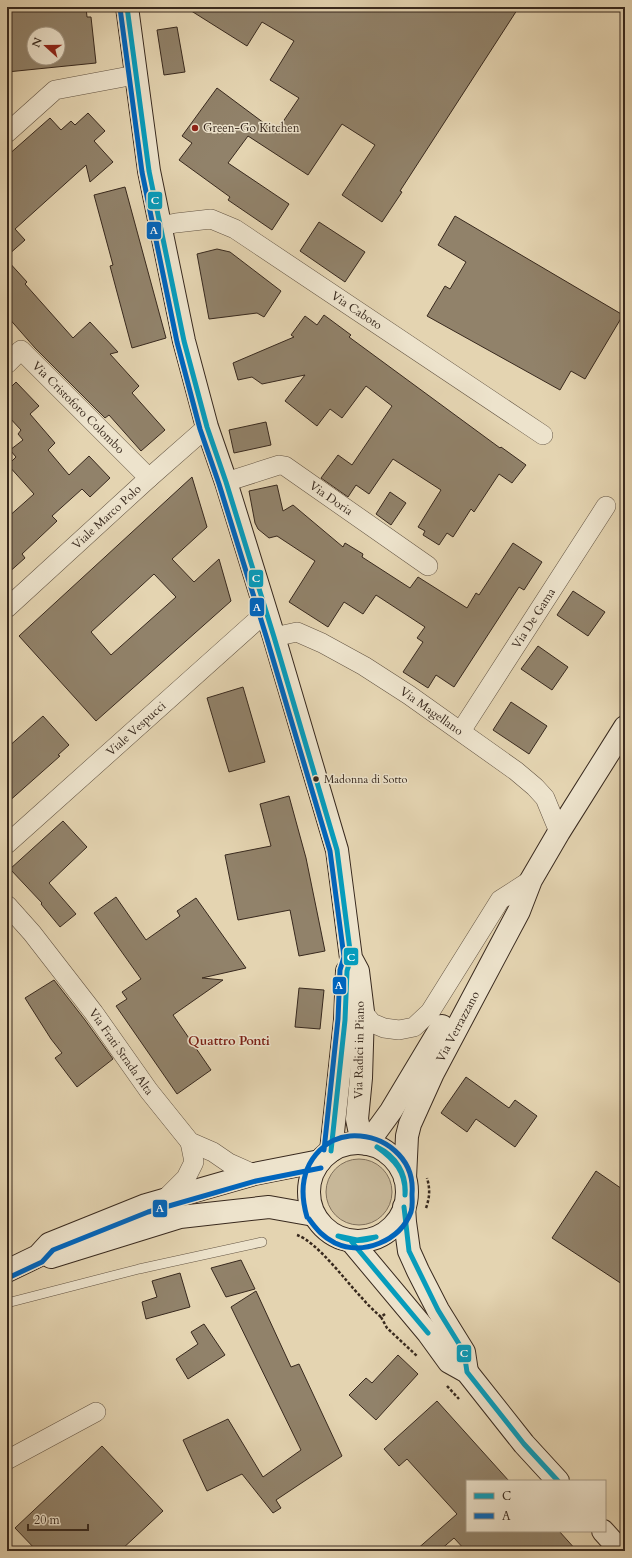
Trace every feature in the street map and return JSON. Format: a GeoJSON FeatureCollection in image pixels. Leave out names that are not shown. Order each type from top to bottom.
{"type":"FeatureCollection","features":[{"type":"Feature","properties":{"kind":"street","name":"Via Radici in Piano"},"geometry":{"type":"LineString","coordinates":[[127,7],[135,76],[149,171],[184,341],[207,427],[226,482],[265,613],[274,637],[337,850],[351,958],[358,971],[363,1012],[361,1078],[357,1119],[364,1143]]}},
{"type":"Feature","properties":{"kind":"street"},"geometry":{"type":"LineString","coordinates":[[7,133],[55,90],[135,76]]}},
{"type":"Feature","properties":{"kind":"street","name":"Via Caboto"},"geometry":{"type":"LineString","coordinates":[[160,226],[211,219],[235,229],[543,435]]}},
{"type":"Feature","properties":{"kind":"street","name":"Via Cristoforo Colombo"},"geometry":{"type":"LineString","coordinates":[[7,364],[21,350],[149,478]]}},
{"type":"Feature","properties":{"kind":"street","name":"Viale Marco Polo"},"geometry":{"type":"LineString","coordinates":[[7,608],[207,427]]}},
{"type":"Feature","properties":{"kind":"street","name":"Via Doria"},"geometry":{"type":"LineString","coordinates":[[226,482],[280,465],[285,466],[428,566]]}},
{"type":"Feature","properties":{"kind":"street","name":"Via De Gama"},"geometry":{"type":"LineString","coordinates":[[461,731],[606,506]]}},
{"type":"Feature","properties":{"kind":"street","name":"Viale Vespucci"},"geometry":{"type":"LineString","coordinates":[[7,844],[265,613]]}},
{"type":"Feature","properties":{"kind":"street","name":"Via Magellano"},"geometry":{"type":"LineString","coordinates":[[274,637],[297,632],[322,643],[364,666],[461,731],[516,771],[545,798],[559,832]]}},
{"type":"Feature","properties":{"kind":"street","name":"Via Verrazzano"},"geometry":{"type":"LineString","coordinates":[[405,1178],[407,1136],[410,1124],[433,1073],[519,911],[531,880],[559,832],[625,727]]}},
{"type":"Feature","properties":{"kind":"street","name":"Via Verrazzano"},"geometry":{"type":"LineString","coordinates":[[363,1012],[372,1023],[384,1028],[399,1030],[414,1027],[430,1012],[500,900],[531,880]]}},
{"type":"Feature","properties":{"kind":"street","name":"Via Verrazzano"},"geometry":{"type":"LineString","coordinates":[[364,1143],[391,1111],[457,1002],[508,907],[531,880]]}},
{"type":"Feature","properties":{"kind":"street","name":"Via Frati Strada Alta"},"geometry":{"type":"LineString","coordinates":[[7,905],[32,933],[94,1013],[149,1091],[190,1142],[213,1152],[230,1163],[254,1174]]}},
{"type":"Feature","properties":{"kind":"street","name":"Via Radici in Piano"},"geometry":{"type":"LineString","coordinates":[[351,958],[347,971],[345,1020],[326,1156],[314,1170],[310,1181],[310,1204],[314,1215],[320,1224],[339,1238],[351,1241],[364,1241],[378,1237],[389,1230],[398,1219],[404,1207]]}},
{"type":"Feature","properties":{"kind":"street"},"geometry":{"type":"LineString","coordinates":[[164,1200],[186,1178],[194,1162],[190,1142]]}},
{"type":"Feature","properties":{"kind":"street"},"geometry":{"type":"LineString","coordinates":[[7,1271],[38,1256],[49,1244],[146,1205],[254,1174],[326,1156],[346,1144],[364,1143],[386,1152],[400,1168],[405,1178]]}},
{"type":"Feature","properties":{"kind":"street","name":"Via Radici in Piano"},"geometry":{"type":"LineString","coordinates":[[405,1178],[406,1192],[404,1207],[409,1251],[438,1310],[464,1352],[467,1372]]}},
{"type":"Feature","properties":{"kind":"street"},"geometry":{"type":"LineString","coordinates":[[38,1256],[51,1257],[180,1217],[269,1207],[314,1215]]}},
{"type":"Feature","properties":{"kind":"street","name":"Via Radici in Piano"},"geometry":{"type":"LineString","coordinates":[[351,1241],[428,1333],[449,1362],[467,1372],[524,1444],[557,1480]]}},
{"type":"Feature","properties":{"kind":"street"},"geometry":{"type":"LineString","coordinates":[[7,1460],[96,1412]]}},
{"type":"Feature","properties":{"kind":"street"},"geometry":{"type":"LineString","coordinates":[[604,1532],[621,1551]]}},
{"type":"Feature","properties":{"kind":"lane"},"geometry":{"type":"LineString","coordinates":[[7,1303],[139,1268],[262,1242]]}},
{"type":"Feature","properties":{"kind":"path"},"geometry":{"type":"LineString","coordinates":[[290,1233],[305,1238],[362,1299],[381,1317]]}},
{"type":"Feature","properties":{"kind":"shaded area"},"geometry":{"type":"Polygon","coordinates":[[[359,1159],[372,1162],[382,1169],[389,1179],[392,1192],[389,1205],[382,1215],[372,1222],[359,1225],[346,1222],[336,1215],[329,1205],[326,1192],[329,1179],[336,1169],[346,1162],[359,1159]]]}},
{"type":"Feature","properties":{"kind":"building"},"geometry":{"type":"Polygon","coordinates":[[[7,7],[86,7],[87,17],[91,17],[96,63],[7,72],[7,7]]]}},
{"type":"Feature","properties":{"kind":"building"},"geometry":{"type":"Polygon","coordinates":[[[185,7],[519,7],[400,191],[402,192],[382,222],[342,195],[375,145],[342,124],[308,175],[248,136],[228,163],[289,204],[272,230],[228,200],[230,197],[179,160],[192,143],[182,136],[217,88],[276,132],[299,98],[270,80],[294,41],[262,22],[247,46],[185,7]]]}},
{"type":"Feature","properties":{"kind":"building"},"geometry":{"type":"Polygon","coordinates":[[[177,27],[185,72],[164,75],[157,30],[177,27]]]}},
{"type":"Feature","properties":{"kind":"building"},"geometry":{"type":"Polygon","coordinates":[[[88,113],[105,131],[94,141],[113,162],[90,182],[86,165],[15,229],[25,240],[7,256],[7,156],[50,118],[61,130],[71,121],[75,125],[88,113]]]}},
{"type":"Feature","properties":{"kind":"building"},"geometry":{"type":"Polygon","coordinates":[[[125,187],[166,338],[132,348],[110,266],[113,265],[94,195],[125,187]]]}},
{"type":"Feature","properties":{"kind":"building"},"geometry":{"type":"Polygon","coordinates":[[[455,216],[623,315],[585,379],[571,371],[560,390],[427,316],[445,286],[450,289],[466,262],[438,245],[455,216]]]}},
{"type":"Feature","properties":{"kind":"building"},"geometry":{"type":"Polygon","coordinates":[[[319,222],[365,252],[345,282],[300,251],[319,222]]]}},
{"type":"Feature","properties":{"kind":"building"},"geometry":{"type":"Polygon","coordinates":[[[217,249],[230,252],[281,291],[264,317],[257,313],[209,319],[197,254],[217,249]]]}},
{"type":"Feature","properties":{"kind":"building"},"geometry":{"type":"Polygon","coordinates":[[[7,260],[27,282],[25,284],[73,338],[90,322],[118,352],[110,354],[139,386],[132,393],[165,430],[141,451],[109,415],[105,418],[35,348],[7,316],[7,260]]]}},
{"type":"Feature","properties":{"kind":"building"},"geometry":{"type":"Polygon","coordinates":[[[324,315],[351,335],[349,337],[500,448],[501,447],[526,465],[512,483],[499,474],[474,512],[471,509],[453,537],[447,533],[439,545],[423,535],[425,531],[418,527],[441,490],[393,459],[369,494],[356,485],[348,497],[321,478],[338,455],[352,465],[392,406],[366,386],[342,418],[330,409],[317,426],[285,401],[305,375],[262,384],[252,377],[238,380],[233,363],[294,337],[291,335],[305,316],[317,325],[324,315]]]}},
{"type":"Feature","properties":{"kind":"building"},"geometry":{"type":"Polygon","coordinates":[[[16,382],[39,406],[30,414],[55,443],[48,450],[69,475],[89,456],[110,478],[90,497],[82,489],[52,516],[57,521],[22,554],[25,558],[7,574],[7,518],[34,494],[8,465],[16,457],[10,450],[23,440],[18,434],[21,430],[7,415],[7,391],[16,382]]]}},
{"type":"Feature","properties":{"kind":"building"},"geometry":{"type":"Polygon","coordinates":[[[266,422],[271,445],[234,453],[229,430],[266,422]]]}},
{"type":"Feature","properties":{"kind":"building"},"geometry":{"type":"Polygon","coordinates":[[[192,477],[207,527],[172,559],[194,582],[219,559],[231,601],[96,721],[19,636],[192,477]],[[154,574],[91,632],[111,655],[176,597],[154,574]]]}},
{"type":"Feature","properties":{"kind":"building"},"geometry":{"type":"Polygon","coordinates":[[[277,485],[283,511],[293,505],[343,547],[345,543],[363,554],[362,557],[410,588],[418,577],[467,608],[476,593],[479,595],[513,543],[542,562],[524,590],[519,587],[454,687],[436,675],[428,688],[403,672],[423,642],[417,638],[425,627],[376,595],[363,614],[344,602],[328,627],[289,602],[315,561],[277,536],[269,538],[258,529],[255,523],[249,491],[277,485]]]}},
{"type":"Feature","properties":{"kind":"building"},"geometry":{"type":"Polygon","coordinates":[[[390,492],[406,503],[391,525],[376,514],[390,492]]]}},
{"type":"Feature","properties":{"kind":"building"},"geometry":{"type":"Polygon","coordinates":[[[573,591],[605,612],[588,636],[557,615],[573,591]]]}},
{"type":"Feature","properties":{"kind":"building"},"geometry":{"type":"Polygon","coordinates":[[[538,646],[568,667],[552,690],[521,669],[538,646]]]}},
{"type":"Feature","properties":{"kind":"building"},"geometry":{"type":"Polygon","coordinates":[[[243,687],[265,762],[229,772],[207,698],[243,687]]]}},
{"type":"Feature","properties":{"kind":"building"},"geometry":{"type":"Polygon","coordinates":[[[511,702],[547,726],[529,754],[493,730],[511,702]]]}},
{"type":"Feature","properties":{"kind":"building"},"geometry":{"type":"Polygon","coordinates":[[[43,716],[69,745],[58,755],[60,756],[7,803],[7,748],[43,716]]]}},
{"type":"Feature","properties":{"kind":"building"},"geometry":{"type":"Polygon","coordinates":[[[289,796],[306,858],[325,951],[299,956],[290,910],[238,920],[225,855],[271,846],[260,804],[289,796]]]}},
{"type":"Feature","properties":{"kind":"building"},"geometry":{"type":"Polygon","coordinates":[[[63,821],[87,847],[49,883],[76,914],[60,927],[41,904],[42,903],[10,869],[63,821]]]}},
{"type":"Feature","properties":{"kind":"building"},"geometry":{"type":"Polygon","coordinates":[[[116,897],[146,940],[180,916],[177,911],[196,898],[246,968],[202,978],[223,980],[173,1015],[211,1070],[177,1094],[116,1006],[127,999],[122,992],[141,979],[94,913],[116,897]]]}},
{"type":"Feature","properties":{"kind":"building"},"geometry":{"type":"Polygon","coordinates":[[[54,980],[113,1059],[77,1087],[55,1058],[62,1053],[51,1039],[25,998],[54,980]]]}},
{"type":"Feature","properties":{"kind":"building"},"geometry":{"type":"Polygon","coordinates":[[[299,988],[324,990],[320,1029],[295,1027],[299,988]]]}},
{"type":"Feature","properties":{"kind":"building"},"geometry":{"type":"Polygon","coordinates":[[[466,1077],[509,1108],[515,1100],[537,1116],[515,1147],[476,1119],[467,1132],[441,1113],[466,1077]]]}},
{"type":"Feature","properties":{"kind":"building"},"geometry":{"type":"Polygon","coordinates":[[[596,1171],[625,1191],[625,1286],[552,1238],[596,1171]]]}},
{"type":"Feature","properties":{"kind":"building"},"geometry":{"type":"Polygon","coordinates":[[[241,1260],[255,1289],[226,1297],[211,1268],[241,1260]]]}},
{"type":"Feature","properties":{"kind":"building"},"geometry":{"type":"Polygon","coordinates":[[[180,1273],[190,1307],[146,1319],[142,1302],[157,1297],[152,1281],[180,1273]]]}},
{"type":"Feature","properties":{"kind":"building"},"geometry":{"type":"Polygon","coordinates":[[[256,1291],[291,1367],[299,1364],[342,1456],[276,1500],[281,1508],[273,1513],[242,1474],[207,1491],[183,1440],[228,1419],[263,1477],[301,1450],[231,1307],[256,1291]]]}},
{"type":"Feature","properties":{"kind":"building"},"geometry":{"type":"Polygon","coordinates":[[[204,1324],[225,1355],[188,1379],[176,1359],[198,1344],[191,1332],[204,1324]]]}},
{"type":"Feature","properties":{"kind":"building"},"geometry":{"type":"Polygon","coordinates":[[[398,1355],[418,1374],[376,1420],[349,1395],[366,1378],[372,1383],[398,1355]]]}},
{"type":"Feature","properties":{"kind":"building"},"geometry":{"type":"Polygon","coordinates":[[[437,1401],[508,1480],[466,1480],[466,1532],[560,1532],[577,1551],[466,1551],[454,1538],[439,1551],[415,1551],[457,1514],[407,1459],[399,1466],[384,1449],[437,1401]]]}},
{"type":"Feature","properties":{"kind":"building"},"geometry":{"type":"Polygon","coordinates":[[[102,1446],[163,1511],[120,1551],[37,1551],[15,1528],[102,1446]]]}},
{"type":"Feature","properties":{"kind":"transit line","name":"C"},"geometry":{"type":"LineString","coordinates":[[127,7],[149,171],[184,341],[207,427],[226,482],[274,637],[337,850],[351,958],[347,971],[345,1020],[331,1151]]}},
{"type":"Feature","properties":{"kind":"transit line","name":"A"},"geometry":{"type":"LineString","coordinates":[[120,8],[142,172],[177,342],[200,429],[219,484],[267,639],[330,851],[344,957],[340,970],[338,1019],[324,1150]]}},
{"type":"Feature","properties":{"kind":"transit line","name":"A"},"geometry":{"type":"LineString","coordinates":[[307,1217],[303,1199],[306,1173],[314,1157],[330,1142],[342,1137],[363,1136],[385,1144],[403,1159],[412,1181],[412,1208],[406,1222],[390,1238],[368,1247],[346,1247],[335,1243],[324,1236],[309,1219]]}},
{"type":"Feature","properties":{"kind":"transit line","name":"C"},"geometry":{"type":"LineString","coordinates":[[377,1147],[390,1155],[399,1166],[404,1180],[405,1195]]}},
{"type":"Feature","properties":{"kind":"transit line","name":"C"},"geometry":{"type":"LineString","coordinates":[[377,1147],[398,1167],[404,1180],[405,1195]]}},
{"type":"Feature","properties":{"kind":"transit line","name":"A"},"geometry":{"type":"LineString","coordinates":[[10,1277],[42,1262],[53,1250],[148,1212],[256,1181],[321,1168]]}},
{"type":"Feature","properties":{"kind":"transit line","name":"C"},"geometry":{"type":"LineString","coordinates":[[404,1207],[409,1251],[438,1310],[464,1352],[467,1372],[524,1444],[557,1480]]}},
{"type":"Feature","properties":{"kind":"transit line","name":"C"},"geometry":{"type":"LineString","coordinates":[[338,1236],[357,1240],[376,1237]]}},
{"type":"Feature","properties":{"kind":"transit line","name":"C"},"geometry":{"type":"LineString","coordinates":[[338,1236],[357,1241],[376,1237]]}},
{"type":"Feature","properties":{"kind":"transit line","name":"C"},"geometry":{"type":"LineString","coordinates":[[351,1241],[428,1333]]}},
{"type":"Feature","properties":{"kind":"place","name":"Green-Go Kitchen"},"geometry":{"type":"Point","coordinates":[195,128]}},
{"type":"Feature","properties":{"kind":"place","name":"Madonna di Sotto"},"geometry":{"type":"Point","coordinates":[316,779]}},
{"type":"Feature","properties":{"kind":"district","name":"Quattro Ponti"},"geometry":{"type":"Point","coordinates":[229,1041]}}]}
